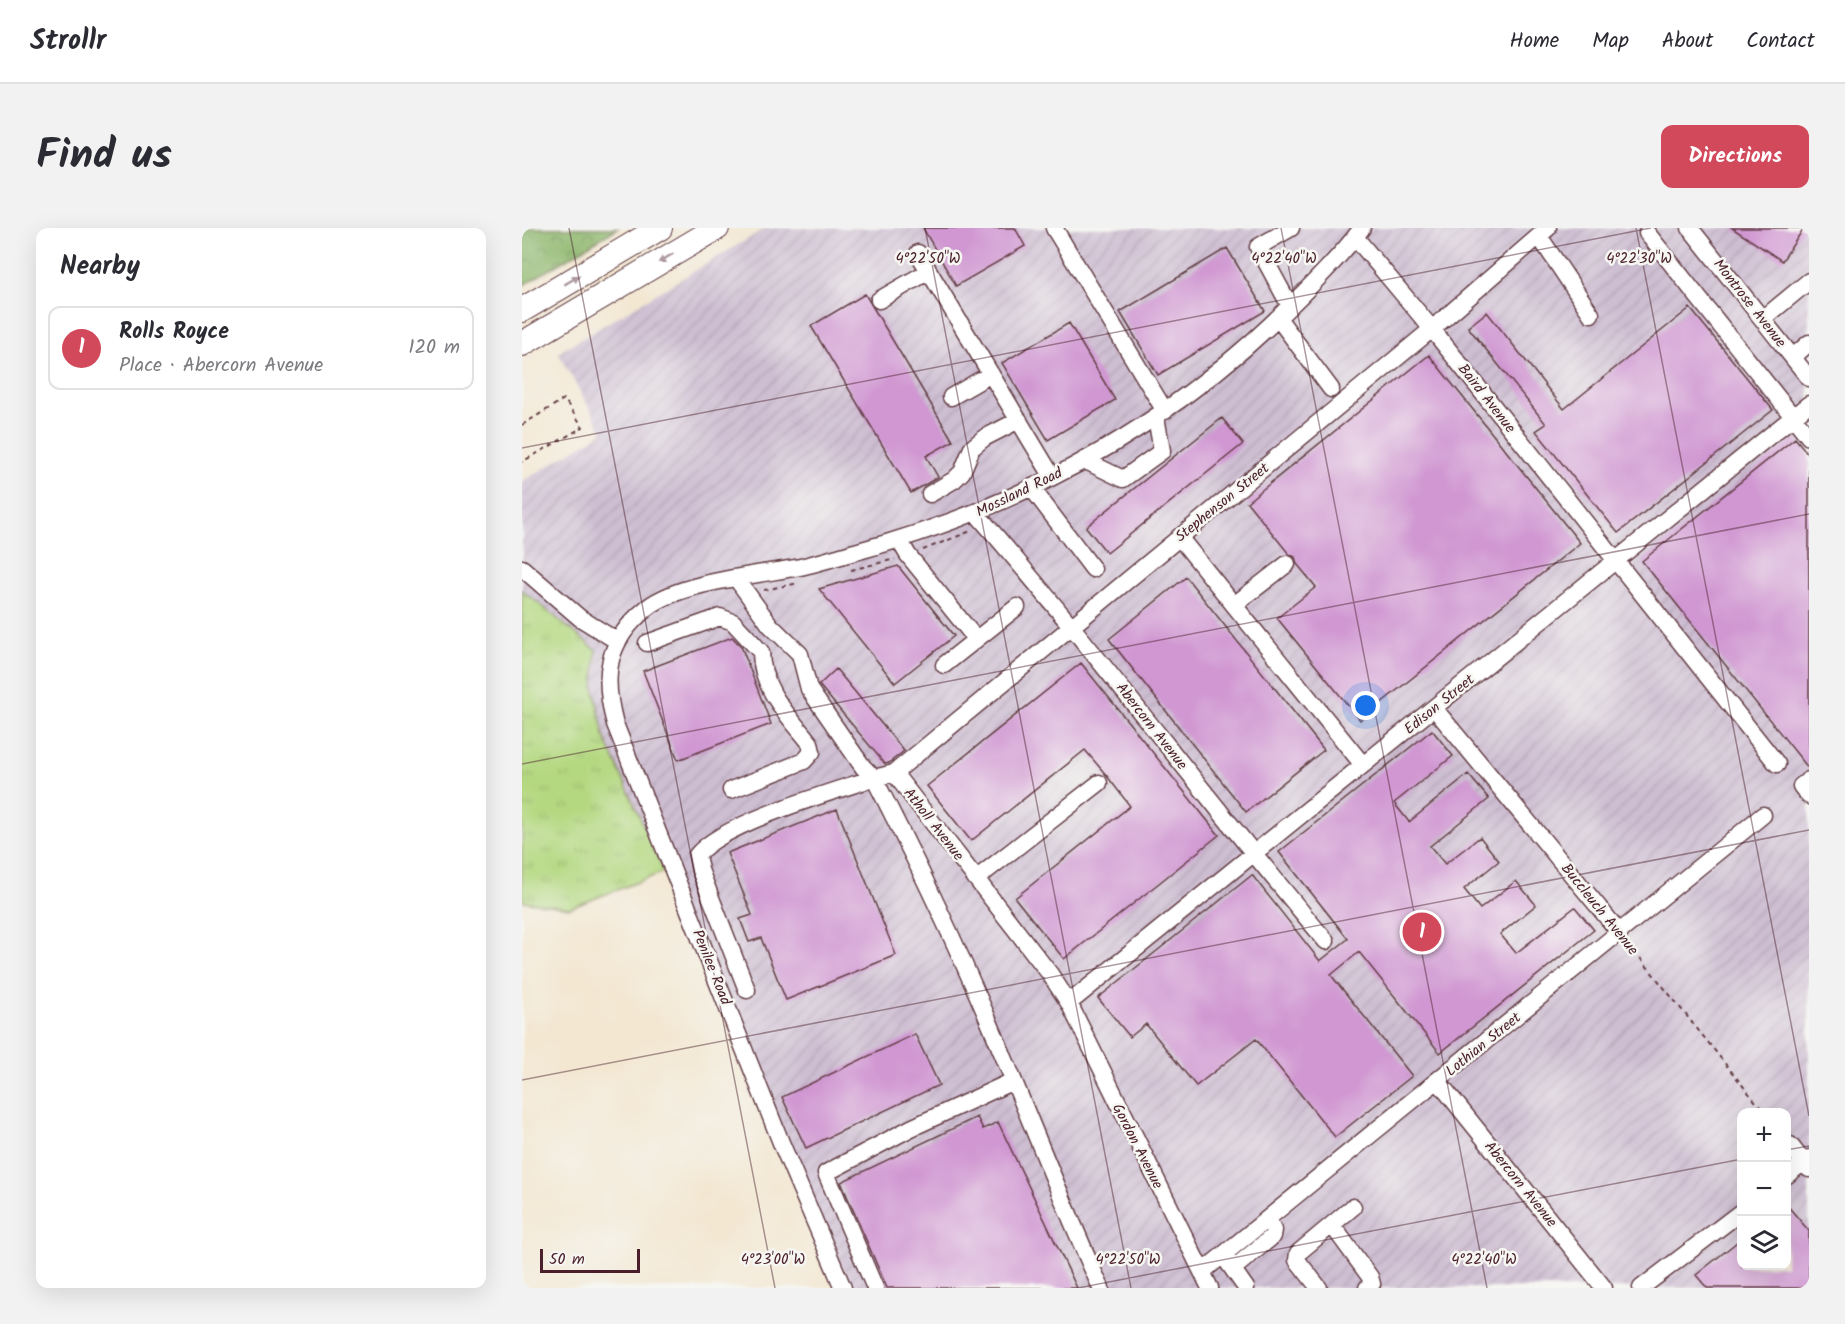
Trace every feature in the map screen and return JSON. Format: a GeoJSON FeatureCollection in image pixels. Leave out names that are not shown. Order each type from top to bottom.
{"type":"FeatureCollection","features":[{"type":"Feature","properties":{"kind":"highway"},"geometry":{"type":"LineString","coordinates":[[522,310],[660,228]]}},
{"type":"Feature","properties":{"kind":"highway"},"geometry":{"type":"LineString","coordinates":[[522,344],[717,228]]}},
{"type":"Feature","properties":{"kind":"street"},"geometry":{"type":"LineString","coordinates":[[1054,228],[1161,414],[1162,451],[1123,479],[1084,460]]}},
{"type":"Feature","properties":{"kind":"street"},"geometry":{"type":"LineString","coordinates":[[1290,306],[1258,247],[1291,228]]}},
{"type":"Feature","properties":{"kind":"street","name":"Mossland Road"},"geometry":{"type":"LineString","coordinates":[[617,641],[646,608],[663,598],[736,579],[904,548],[982,519],[1031,487],[1122,440],[1209,381],[1290,306],[1358,232]]}},
{"type":"Feature","properties":{"kind":"street","name":"Baird Avenue"},"geometry":{"type":"LineString","coordinates":[[1358,232],[1432,329],[1777,764]]}},
{"type":"Feature","properties":{"kind":"street"},"geometry":{"type":"LineString","coordinates":[[1544,232],[1591,314]]}},
{"type":"Feature","properties":{"kind":"street","name":"Stephenson Street"},"geometry":{"type":"LineString","coordinates":[[894,773],[1432,329],[1544,232]]}},
{"type":"Feature","properties":{"kind":"street","name":"Montrose Avenue"},"geometry":{"type":"LineString","coordinates":[[1700,232],[1809,378]]}},
{"type":"Feature","properties":{"kind":"street"},"geometry":{"type":"LineString","coordinates":[[1647,233],[1809,437]]}},
{"type":"Feature","properties":{"kind":"street"},"geometry":{"type":"LineString","coordinates":[[918,253],[1052,476]]}},
{"type":"Feature","properties":{"kind":"street"},"geometry":{"type":"LineString","coordinates":[[879,300],[929,271]]}},
{"type":"Feature","properties":{"kind":"street"},"geometry":{"type":"LineString","coordinates":[[1763,319],[1809,281]]}},
{"type":"Feature","properties":{"kind":"street"},"geometry":{"type":"LineString","coordinates":[[1278,318],[1331,389]]}},
{"type":"Feature","properties":{"kind":"street"},"geometry":{"type":"LineString","coordinates":[[1793,357],[1806,337]]}},
{"type":"Feature","properties":{"kind":"street"},"geometry":{"type":"LineString","coordinates":[[951,397],[991,374]]}},
{"type":"Feature","properties":{"kind":"street","name":"Edison Street"},"geometry":{"type":"LineString","coordinates":[[1069,1003],[1809,404]]}},
{"type":"Feature","properties":{"kind":"street"},"geometry":{"type":"LineString","coordinates":[[930,494],[958,476],[972,448],[984,438],[1018,420]]}},
{"type":"Feature","properties":{"kind":"street"},"geometry":{"type":"LineString","coordinates":[[1031,487],[1093,569]]}},
{"type":"Feature","properties":{"kind":"street","name":"Abercorn Avenue"},"geometry":{"type":"LineString","coordinates":[[982,519],[1071,625],[1254,855],[1326,941]]}},
{"type":"Feature","properties":{"kind":"street"},"geometry":{"type":"LineString","coordinates":[[1179,537],[1363,765]]}},
{"type":"Feature","properties":{"kind":"street"},"geometry":{"type":"LineString","coordinates":[[904,548],[976,639]]}},
{"type":"Feature","properties":{"kind":"street"},"geometry":{"type":"LineString","coordinates":[[1234,605],[1287,564]]}},
{"type":"Feature","properties":{"kind":"street"},"geometry":{"type":"LineString","coordinates":[[522,568],[580,618],[617,641]]}},
{"type":"Feature","properties":{"kind":"street"},"geometry":{"type":"LineString","coordinates":[[736,579],[780,634],[800,654],[810,689],[863,767],[874,778],[920,867],[1101,1288]]}},
{"type":"Feature","properties":{"kind":"street"},"geometry":{"type":"LineString","coordinates":[[944,665],[1017,607]]}},
{"type":"Feature","properties":{"kind":"street"},"geometry":{"type":"LineString","coordinates":[[647,643],[720,617],[733,622],[760,652],[769,690],[810,743],[812,752],[804,761],[731,790]]}},
{"type":"Feature","properties":{"kind":"street"},"geometry":{"type":"LineString","coordinates":[[760,652],[780,634]]}},
{"type":"Feature","properties":{"kind":"street","name":"Penilee Road"},"geometry":{"type":"LineString","coordinates":[[617,641],[608,671],[608,696],[615,724],[782,1145],[843,1288]]}},
{"type":"Feature","properties":{"kind":"street","name":"Buccleuch Avenue"},"geometry":{"type":"LineString","coordinates":[[1434,708],[1620,933]]}},
{"type":"Feature","properties":{"kind":"street","name":"Atholl Avenue"},"geometry":{"type":"LineString","coordinates":[[747,990],[700,870],[697,855],[707,843],[768,814],[894,773],[1050,974],[1069,1003]]}},
{"type":"Feature","properties":{"kind":"street"},"geometry":{"type":"LineString","coordinates":[[976,879],[1099,783]]}},
{"type":"Feature","properties":{"kind":"street","name":"Lothian Street"},"geometry":{"type":"LineString","coordinates":[[1202,1272],[1763,815]]}},
{"type":"Feature","properties":{"kind":"street","name":"Gordon Avenue"},"geometry":{"type":"LineString","coordinates":[[1069,1003],[1210,1288]]}},
{"type":"Feature","properties":{"kind":"street"},"geometry":{"type":"LineString","coordinates":[[875,1288],[826,1173],[910,1128],[1013,1081]]}},
{"type":"Feature","properties":{"kind":"street","name":"Abercorn Avenue"},"geometry":{"type":"LineString","coordinates":[[1438,1081],[1604,1288]]}},
{"type":"Feature","properties":{"kind":"street"},"geometry":{"type":"LineString","coordinates":[[1791,1146],[1807,1163],[1791,1173]]}},
{"type":"Feature","properties":{"kind":"street"},"geometry":{"type":"LineString","coordinates":[[1319,1288],[1297,1260],[1298,1253],[1353,1208]]}},
{"type":"Feature","properties":{"kind":"street"},"geometry":{"type":"LineString","coordinates":[[1641,1288],[1737,1214]]}},
{"type":"Feature","properties":{"kind":"street"},"geometry":{"type":"LineString","coordinates":[[1234,1268],[1273,1236],[1274,1230],[1267,1219]]}},
{"type":"Feature","properties":{"kind":"street"},"geometry":{"type":"LineString","coordinates":[[1332,1225],[1370,1277],[1372,1284],[1367,1288]]}},
{"type":"Feature","properties":{"kind":"street"},"geometry":{"type":"LineString","coordinates":[[1222,1256],[1234,1268],[1246,1288]]}},
{"type":"Feature","properties":{"kind":"path"},"geometry":{"type":"LineString","coordinates":[[522,425],[564,399],[583,427],[522,462]]}},
{"type":"Feature","properties":{"kind":"path"},"geometry":{"type":"LineString","coordinates":[[845,572],[982,519]]}},
{"type":"Feature","properties":{"kind":"path"},"geometry":{"type":"LineString","coordinates":[[746,593],[803,582]]}},
{"type":"Feature","properties":{"kind":"path","name":"Buccleuch Avenue"},"geometry":{"type":"LineString","coordinates":[[1620,933],[1760,1108]]}},
{"type":"Feature","properties":{"kind":"shaded area"},"geometry":{"type":"Polygon","coordinates":[[[766,228],[1809,228],[1809,1288],[851,1288],[604,736],[594,687],[597,655],[522,590],[522,482],[603,432],[558,353],[766,228]]]}},
{"type":"Feature","properties":{"kind":"green space"},"geometry":{"type":"Polygon","coordinates":[[[522,228],[618,228],[522,286],[522,228]]]}},
{"type":"Feature","properties":{"kind":"green space"},"geometry":{"type":"Polygon","coordinates":[[[522,590],[596,650],[594,687],[604,736],[664,872],[570,908],[522,901],[522,590]]]}},
{"type":"Feature","properties":{"kind":"building"},"geometry":{"type":"Polygon","coordinates":[[[923,228],[1015,228],[1025,246],[956,286],[923,228]]]}},
{"type":"Feature","properties":{"kind":"building"},"geometry":{"type":"Polygon","coordinates":[[[1732,228],[1804,228],[1782,261],[1732,228]]]}},
{"type":"Feature","properties":{"kind":"building"},"geometry":{"type":"Polygon","coordinates":[[[1227,248],[1265,311],[1158,375],[1120,312],[1227,248]]]}},
{"type":"Feature","properties":{"kind":"building"},"geometry":{"type":"Polygon","coordinates":[[[865,294],[953,441],[926,456],[938,477],[911,493],[811,326],[865,294]]]}},
{"type":"Feature","properties":{"kind":"building"},"geometry":{"type":"Polygon","coordinates":[[[1690,308],[1773,410],[1618,533],[1536,431],[1546,424],[1468,327],[1487,312],[1564,409],[1690,308]]]}},
{"type":"Feature","properties":{"kind":"building"},"geometry":{"type":"Polygon","coordinates":[[[1069,323],[1115,400],[1048,440],[1002,363],[1069,323]]]}},
{"type":"Feature","properties":{"kind":"building"},"geometry":{"type":"Polygon","coordinates":[[[1429,355],[1580,543],[1360,720],[1277,618],[1316,587],[1297,564],[1295,557],[1289,554],[1247,502],[1429,355]]]}},
{"type":"Feature","properties":{"kind":"building"},"geometry":{"type":"Polygon","coordinates":[[[1222,418],[1243,444],[1107,553],[1086,527],[1222,418]]]}},
{"type":"Feature","properties":{"kind":"building"},"geometry":{"type":"Polygon","coordinates":[[[1795,438],[1809,455],[1809,769],[1642,561],[1795,438]]]}},
{"type":"Feature","properties":{"kind":"building"},"geometry":{"type":"Polygon","coordinates":[[[898,566],[954,636],[895,683],[819,589],[898,566]]]}},
{"type":"Feature","properties":{"kind":"building"},"geometry":{"type":"Polygon","coordinates":[[[1186,577],[1324,750],[1246,812],[1109,639],[1186,577]]]}},
{"type":"Feature","properties":{"kind":"building"},"geometry":{"type":"Polygon","coordinates":[[[732,637],[741,646],[771,724],[678,760],[643,671],[732,637]]]}},
{"type":"Feature","properties":{"kind":"building"},"geometry":{"type":"Polygon","coordinates":[[[1081,663],[1219,835],[1064,959],[1015,898],[1130,806],[1107,776],[1085,750],[971,841],[927,786],[1081,663]]]}},
{"type":"Feature","properties":{"kind":"building"},"geometry":{"type":"Polygon","coordinates":[[[836,669],[904,751],[889,763],[885,764],[819,685],[836,669]]]}},
{"type":"Feature","properties":{"kind":"building"},"geometry":{"type":"Polygon","coordinates":[[[1432,730],[1453,756],[1394,803],[1409,822],[1468,774],[1489,799],[1430,846],[1445,864],[1480,837],[1499,861],[1464,889],[1480,909],[1516,881],[1536,905],[1500,934],[1516,953],[1575,907],[1594,930],[1440,1053],[1359,952],[1331,975],[1412,1076],[1335,1137],[1256,1039],[1196,1086],[1146,1024],[1130,1037],[1098,998],[1252,875],[1320,961],[1348,939],[1279,852],[1432,730]]]}},
{"type":"Feature","properties":{"kind":"building"},"geometry":{"type":"Polygon","coordinates":[[[837,809],[896,955],[786,1000],[761,938],[749,942],[740,919],[752,915],[727,853],[837,809]]]}},
{"type":"Feature","properties":{"kind":"building"},"geometry":{"type":"Polygon","coordinates":[[[915,1034],[939,1085],[806,1148],[782,1097],[915,1034]]]}},
{"type":"Feature","properties":{"kind":"building"},"geometry":{"type":"Polygon","coordinates":[[[977,1117],[983,1129],[998,1122],[1077,1288],[887,1288],[841,1182],[977,1117]]]}},
{"type":"Feature","properties":{"kind":"building"},"geometry":{"type":"Polygon","coordinates":[[[1791,1210],[1809,1231],[1809,1288],[1707,1288],[1696,1275],[1737,1242],[1737,1270],[1791,1270],[1791,1210]]]}},
{"type":"Feature","properties":{"kind":"place","name":"Rolls Royce"},"geometry":{"type":"Point","coordinates":[1422,932]}}]}
